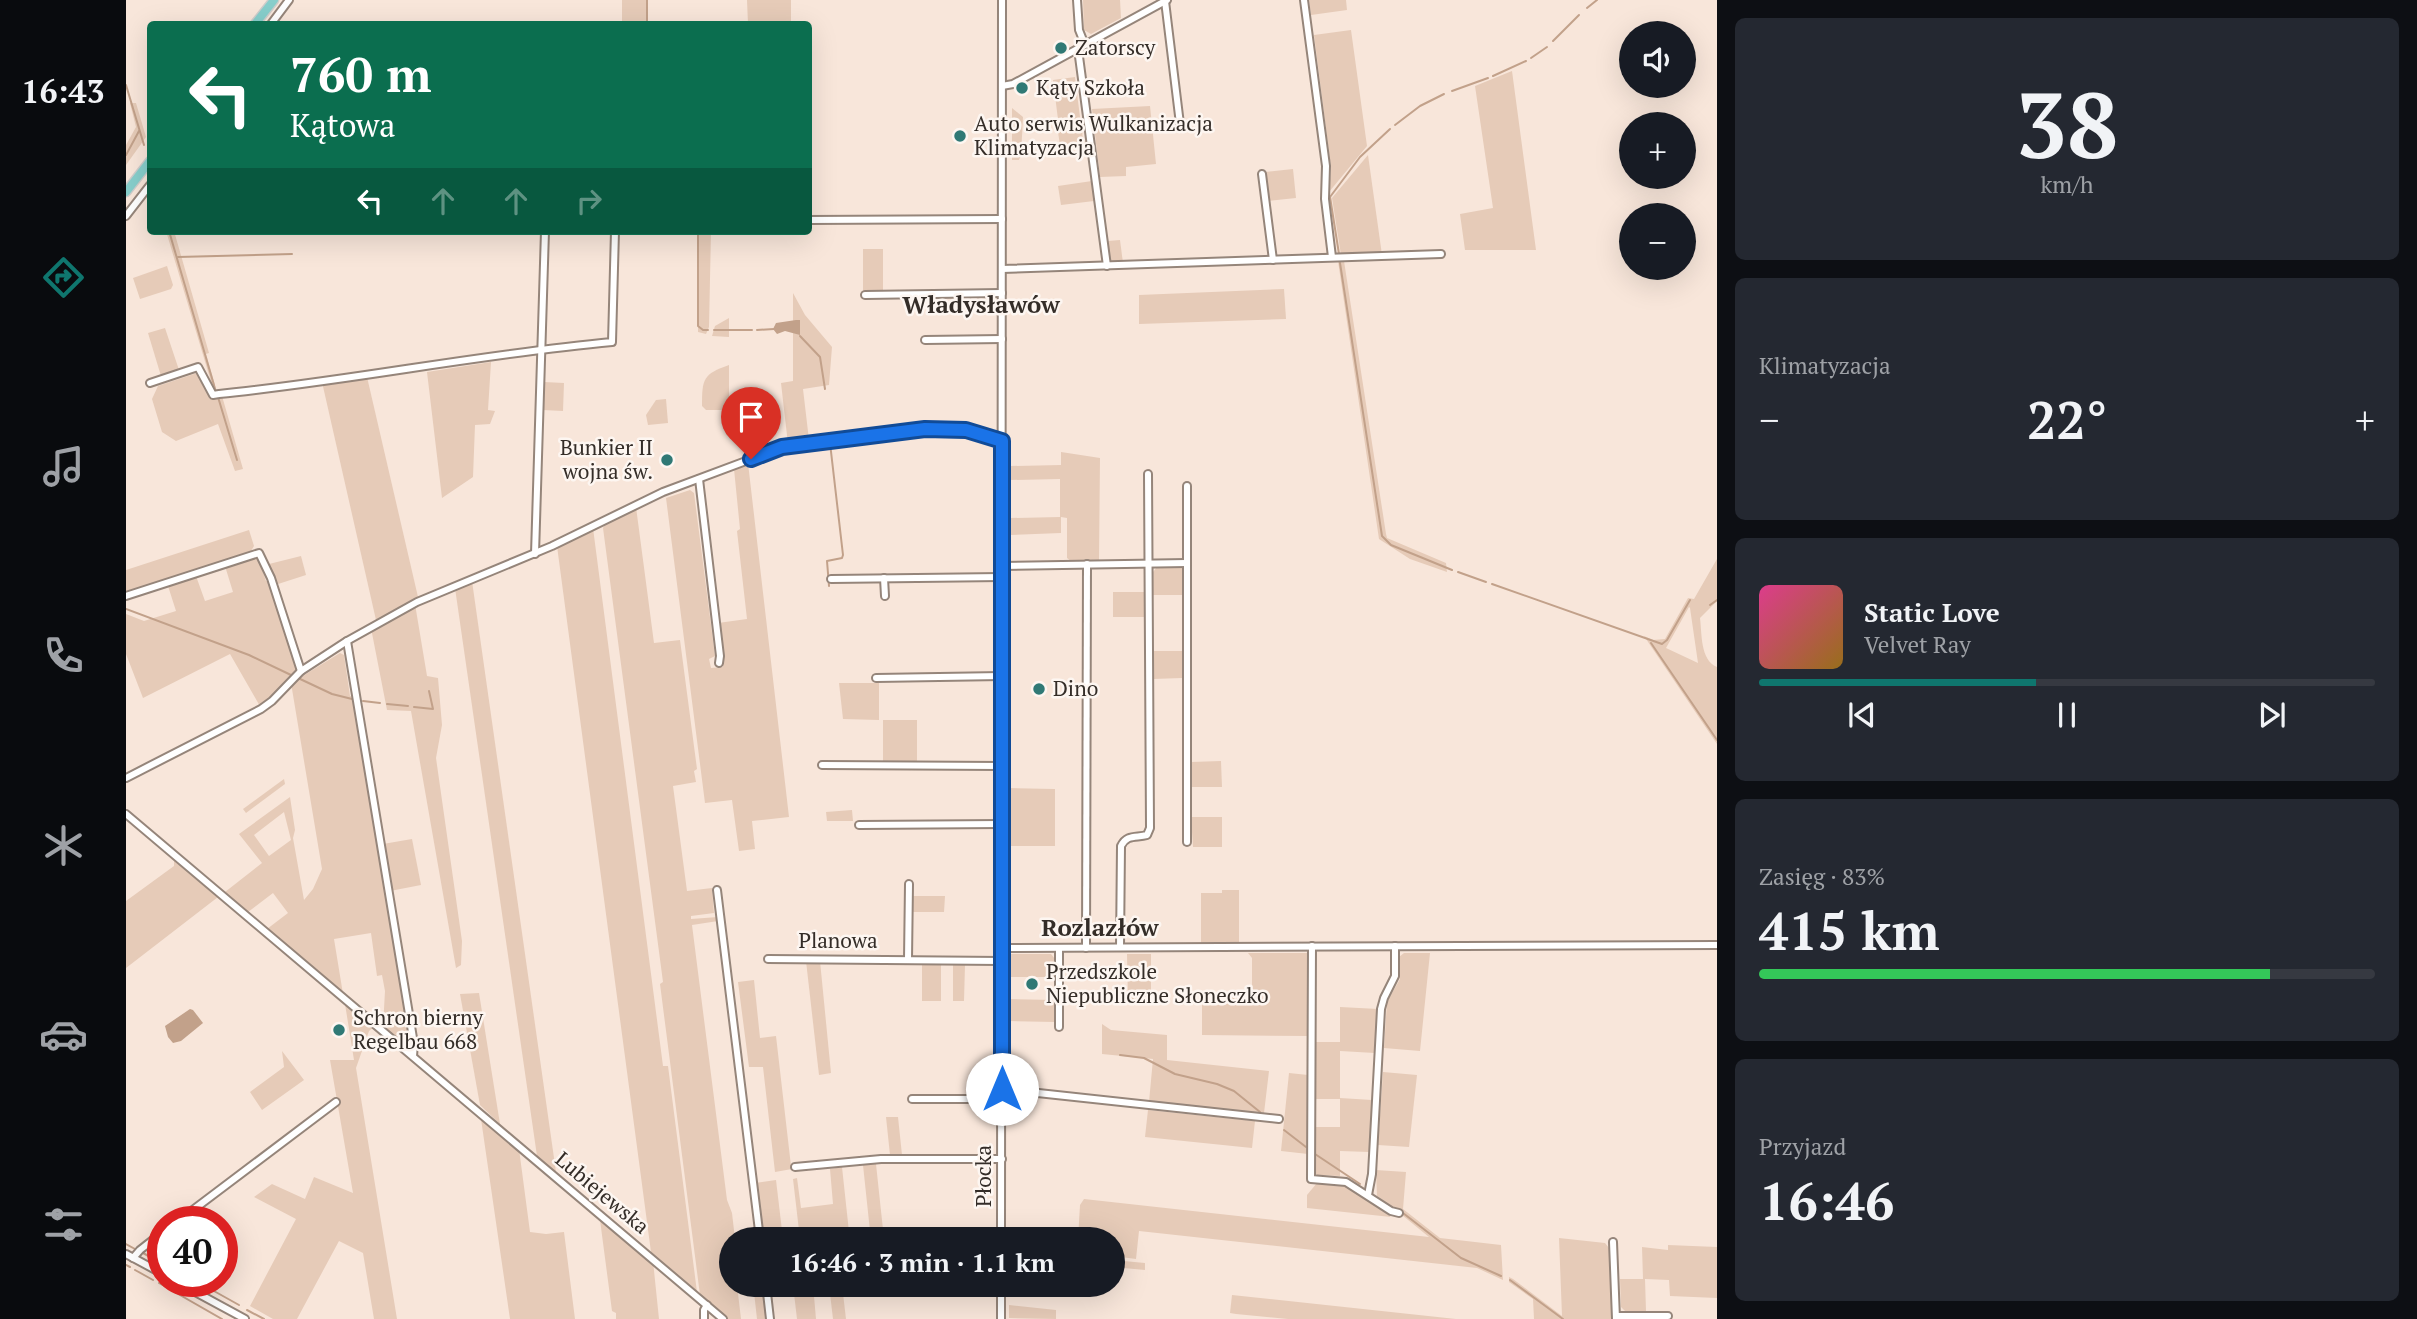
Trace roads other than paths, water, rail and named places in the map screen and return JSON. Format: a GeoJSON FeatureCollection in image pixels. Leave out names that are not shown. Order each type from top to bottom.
{"type":"FeatureCollection","features":[{"type":"Feature","properties":{"kind":"main road"},"geometry":{"type":"LineString","coordinates":[[257,21],[274,0]]}},
{"type":"Feature","properties":{"kind":"main road"},"geometry":{"type":"LineString","coordinates":[[126,192],[147,165]]}},
{"type":"Feature","properties":{"kind":"street"},"geometry":{"type":"LineString","coordinates":[[273,21],[289,0]]}},
{"type":"Feature","properties":{"kind":"street","name":"Płocka"},"geometry":{"type":"LineString","coordinates":[[1001,1227],[1002,0]]}},
{"type":"Feature","properties":{"kind":"street"},"geometry":{"type":"LineString","coordinates":[[1077,0],[1079,30],[1086,45]]}},
{"type":"Feature","properties":{"kind":"street"},"geometry":{"type":"LineString","coordinates":[[1002,86],[1013,84],[1166,0],[1180,124]]}},
{"type":"Feature","properties":{"kind":"street"},"geometry":{"type":"LineString","coordinates":[[1304,0],[1326,166],[1325,199],[1332,257]]}},
{"type":"Feature","properties":{"kind":"street"},"geometry":{"type":"LineString","coordinates":[[1078,49],[1107,266]]}},
{"type":"Feature","properties":{"kind":"street"},"geometry":{"type":"LineString","coordinates":[[1262,174],[1273,260]]}},
{"type":"Feature","properties":{"kind":"street"},"geometry":{"type":"LineString","coordinates":[[126,216],[147,189]]}},
{"type":"Feature","properties":{"kind":"street"},"geometry":{"type":"LineString","coordinates":[[812,220],[1002,219]]}},
{"type":"Feature","properties":{"kind":"street"},"geometry":{"type":"LineString","coordinates":[[535,554],[545,235]]}},
{"type":"Feature","properties":{"kind":"street"},"geometry":{"type":"LineString","coordinates":[[149,383],[198,367],[214,395],[541,349],[612,342],[615,235]]}},
{"type":"Feature","properties":{"kind":"street"},"geometry":{"type":"LineString","coordinates":[[1002,269],[1441,254]]}},
{"type":"Feature","properties":{"kind":"street"},"geometry":{"type":"LineString","coordinates":[[865,295],[1002,293]]}},
{"type":"Feature","properties":{"kind":"street"},"geometry":{"type":"LineString","coordinates":[[925,340],[1002,339]]}},
{"type":"Feature","properties":{"kind":"street"},"geometry":{"type":"LineString","coordinates":[[126,778],[261,709],[301,671],[417,601],[535,554],[663,492],[778,449],[821,442],[945,428],[966,430],[1002,441]]}},
{"type":"Feature","properties":{"kind":"street"},"geometry":{"type":"LineString","coordinates":[[1120,947],[1121,846],[1124,840],[1130,837],[1147,835],[1150,828],[1148,474]]}},
{"type":"Feature","properties":{"kind":"street"},"geometry":{"type":"LineString","coordinates":[[699,479],[719,663]]}},
{"type":"Feature","properties":{"kind":"street"},"geometry":{"type":"LineString","coordinates":[[1187,486],[1187,842]]}},
{"type":"Feature","properties":{"kind":"street"},"geometry":{"type":"LineString","coordinates":[[126,596],[259,554],[271,578],[301,671]]}},
{"type":"Feature","properties":{"kind":"street"},"geometry":{"type":"LineString","coordinates":[[1002,566],[1187,563]]}},
{"type":"Feature","properties":{"kind":"street"},"geometry":{"type":"LineString","coordinates":[[1086,948],[1087,564]]}},
{"type":"Feature","properties":{"kind":"street"},"geometry":{"type":"LineString","coordinates":[[831,579],[1002,577]]}},
{"type":"Feature","properties":{"kind":"street"},"geometry":{"type":"LineString","coordinates":[[884,578],[885,596]]}},
{"type":"Feature","properties":{"kind":"street"},"geometry":{"type":"LineString","coordinates":[[347,641],[412,1030],[413,1056]]}},
{"type":"Feature","properties":{"kind":"street"},"geometry":{"type":"LineString","coordinates":[[876,678],[1002,676]]}},
{"type":"Feature","properties":{"kind":"street"},"geometry":{"type":"LineString","coordinates":[[822,765],[1002,766]]}},
{"type":"Feature","properties":{"kind":"street","name":"Lubiejewska"},"geometry":{"type":"LineString","coordinates":[[126,814],[723,1319]]}},
{"type":"Feature","properties":{"kind":"street"},"geometry":{"type":"LineString","coordinates":[[859,825],[1001,824]]}},
{"type":"Feature","properties":{"kind":"street","name":"Planowa"},"geometry":{"type":"LineString","coordinates":[[908,959],[909,884]]}},
{"type":"Feature","properties":{"kind":"street"},"geometry":{"type":"LineString","coordinates":[[717,890],[759,1227]]}},
{"type":"Feature","properties":{"kind":"street"},"geometry":{"type":"LineString","coordinates":[[1001,948],[1717,945]]}},
{"type":"Feature","properties":{"kind":"street"},"geometry":{"type":"LineString","coordinates":[[1312,946],[1310,1175],[1312,1179],[1346,1182],[1391,1211],[1399,1213]]}},
{"type":"Feature","properties":{"kind":"street"},"geometry":{"type":"LineString","coordinates":[[1368,1195],[1372,1174],[1381,1009],[1395,976],[1395,946]]}},
{"type":"Feature","properties":{"kind":"street"},"geometry":{"type":"LineString","coordinates":[[1059,948],[1059,1027]]}},
{"type":"Feature","properties":{"kind":"street","name":"Planowa"},"geometry":{"type":"LineString","coordinates":[[768,959],[1001,961]]}},
{"type":"Feature","properties":{"kind":"street"},"geometry":{"type":"LineString","coordinates":[[1002,1089],[1279,1119]]}},
{"type":"Feature","properties":{"kind":"street"},"geometry":{"type":"LineString","coordinates":[[912,1099],[1002,1099]]}},
{"type":"Feature","properties":{"kind":"street"},"geometry":{"type":"LineString","coordinates":[[198,1206],[336,1102]]}},
{"type":"Feature","properties":{"kind":"street"},"geometry":{"type":"LineString","coordinates":[[794,1167],[881,1159],[1002,1159]]}},
{"type":"Feature","properties":{"kind":"street"},"geometry":{"type":"LineString","coordinates":[[1614,1242],[1616,1317],[1668,1316]]}},
{"type":"Feature","properties":{"kind":"street"},"geometry":{"type":"LineString","coordinates":[[134,1258],[147,1245]]}},
{"type":"Feature","properties":{"kind":"street"},"geometry":{"type":"LineString","coordinates":[[126,1254],[147,1265]]}},
{"type":"Feature","properties":{"kind":"street"},"geometry":{"type":"LineString","coordinates":[[204,1297],[245,1319]]}},
{"type":"Feature","properties":{"kind":"street"},"geometry":{"type":"LineString","coordinates":[[767,1297],[770,1319]]}},
{"type":"Feature","properties":{"kind":"street"},"geometry":{"type":"LineString","coordinates":[[1001,1297],[1001,1319]]}},
{"type":"Feature","properties":{"kind":"street"},"geometry":{"type":"LineString","coordinates":[[704,1319],[707,1305]]}},
{"type":"Feature","properties":{"kind":"waterway"},"geometry":{"type":"LineString","coordinates":[[647,0],[647,21]]}},
{"type":"Feature","properties":{"kind":"waterway"},"geometry":{"type":"LineString","coordinates":[[1587,8],[1597,0]]}},
{"type":"Feature","properties":{"kind":"waterway"},"geometry":{"type":"LineString","coordinates":[[1553,41],[1579,15]]}},
{"type":"Feature","properties":{"kind":"waterway"},"geometry":{"type":"LineString","coordinates":[[1531,58],[1547,47]]}},
{"type":"Feature","properties":{"kind":"waterway"},"geometry":{"type":"LineString","coordinates":[[1493,76],[1526,61]]}},
{"type":"Feature","properties":{"kind":"waterway"},"geometry":{"type":"LineString","coordinates":[[1452,91],[1488,78]]}},
{"type":"Feature","properties":{"kind":"waterway"},"geometry":{"type":"LineString","coordinates":[[126,85],[144,145]]}},
{"type":"Feature","properties":{"kind":"waterway"},"geometry":{"type":"LineString","coordinates":[[1395,125],[1420,106],[1444,94]]}},
{"type":"Feature","properties":{"kind":"waterway"},"geometry":{"type":"LineString","coordinates":[[1339,254],[1330,197],[1360,157],[1390,129]]}},
{"type":"Feature","properties":{"kind":"waterway"},"geometry":{"type":"LineString","coordinates":[[126,155],[139,131]]}},
{"type":"Feature","properties":{"kind":"waterway"},"geometry":{"type":"LineString","coordinates":[[170,235],[216,392]]}},
{"type":"Feature","properties":{"kind":"waterway"},"geometry":{"type":"LineString","coordinates":[[698,235],[698,326],[708,330]]}},
{"type":"Feature","properties":{"kind":"waterway"},"geometry":{"type":"LineString","coordinates":[[178,257],[292,254]]}},
{"type":"Feature","properties":{"kind":"waterway"},"geometry":{"type":"LineString","coordinates":[[1340,263],[1382,536],[1391,545],[1452,570]]}},
{"type":"Feature","properties":{"kind":"waterway"},"geometry":{"type":"LineString","coordinates":[[757,330],[774,329]]}},
{"type":"Feature","properties":{"kind":"waterway"},"geometry":{"type":"LineString","coordinates":[[714,330],[752,330]]}},
{"type":"Feature","properties":{"kind":"waterway"},"geometry":{"type":"LineString","coordinates":[[800,336],[820,357],[825,389]]}},
{"type":"Feature","properties":{"kind":"waterway"},"geometry":{"type":"LineString","coordinates":[[218,397],[237,460]]}},
{"type":"Feature","properties":{"kind":"waterway"},"geometry":{"type":"LineString","coordinates":[[829,586],[827,561],[842,558],[843,555],[830,443]]}},
{"type":"Feature","properties":{"kind":"waterway"},"geometry":{"type":"LineString","coordinates":[[1458,572],[1486,582]]}},
{"type":"Feature","properties":{"kind":"waterway"},"geometry":{"type":"LineString","coordinates":[[1492,584],[1662,644],[1690,600]]}},
{"type":"Feature","properties":{"kind":"waterway"},"geometry":{"type":"LineString","coordinates":[[1710,605],[1717,600]]}},
{"type":"Feature","properties":{"kind":"waterway"},"geometry":{"type":"LineString","coordinates":[[126,609],[249,655],[291,675]]}},
{"type":"Feature","properties":{"kind":"waterway"},"geometry":{"type":"LineString","coordinates":[[1651,643],[1717,740]]}},
{"type":"Feature","properties":{"kind":"waterway"},"geometry":{"type":"LineString","coordinates":[[298,678],[332,694],[352,699]]}},
{"type":"Feature","properties":{"kind":"waterway"},"geometry":{"type":"LineString","coordinates":[[414,707],[433,709],[429,691]]}},
{"type":"Feature","properties":{"kind":"waterway"},"geometry":{"type":"LineString","coordinates":[[363,701],[380,703]]}},
{"type":"Feature","properties":{"kind":"waterway"},"geometry":{"type":"LineString","coordinates":[[387,704],[408,706]]}},
{"type":"Feature","properties":{"kind":"waterway"},"geometry":{"type":"LineString","coordinates":[[1120,1055],[1144,1058],[1175,1074],[1217,1084],[1234,1091],[1260,1112]]}},
{"type":"Feature","properties":{"kind":"waterway"},"geometry":{"type":"LineString","coordinates":[[1284,1130],[1306,1147]]}},
{"type":"Feature","properties":{"kind":"waterway"},"geometry":{"type":"LineString","coordinates":[[1315,1154],[1360,1184]]}},
{"type":"Feature","properties":{"kind":"waterway"},"geometry":{"type":"LineString","coordinates":[[1403,1213],[1461,1258],[1501,1276]]}},
{"type":"Feature","properties":{"kind":"waterway"},"geometry":{"type":"LineString","coordinates":[[126,1244],[135,1249]]}},
{"type":"Feature","properties":{"kind":"waterway"},"geometry":{"type":"LineString","coordinates":[[143,1253],[147,1255]]}},
{"type":"Feature","properties":{"kind":"waterway"},"geometry":{"type":"LineString","coordinates":[[126,1265],[130,1267]]}},
{"type":"Feature","properties":{"kind":"waterway"},"geometry":{"type":"LineString","coordinates":[[135,1270],[147,1277]]}},
{"type":"Feature","properties":{"kind":"waterway"},"geometry":{"type":"LineString","coordinates":[[1510,1280],[1563,1319]]}},
{"type":"Feature","properties":{"kind":"waterway"},"geometry":{"type":"LineString","coordinates":[[184,1297],[222,1319]]}},
{"type":"Feature","properties":{"kind":"waterway"},"geometry":{"type":"LineString","coordinates":[[225,1297],[239,1305]]}},
{"type":"Feature","properties":{"kind":"waterway"},"geometry":{"type":"LineString","coordinates":[[247,1310],[264,1319]]}},
{"type":"Feature","properties":{"kind":"place","name":"Zatorscy"},"geometry":{"type":"Point","coordinates":[1061,48]}},
{"type":"Feature","properties":{"kind":"place","name":"Kąty Szkoła"},"geometry":{"type":"Point","coordinates":[1022,88]}},
{"type":"Feature","properties":{"kind":"place","name":"Auto serwis Wulkanizacja Klimatyzacja"},"geometry":{"type":"Point","coordinates":[960,136]}},
{"type":"Feature","properties":{"kind":"place","name":"Bunkier II wojna św."},"geometry":{"type":"Point","coordinates":[667,460]}},
{"type":"Feature","properties":{"kind":"place","name":"Dino"},"geometry":{"type":"Point","coordinates":[1039,689]}},
{"type":"Feature","properties":{"kind":"place","name":"Przedszkole Niepubliczne Słoneczko"},"geometry":{"type":"Point","coordinates":[1032,984]}},
{"type":"Feature","properties":{"kind":"place","name":"Schron bierny Regelbau 668"},"geometry":{"type":"Point","coordinates":[339,1030]}},
{"type":"Feature","properties":{"kind":"district","name":"Władysławów"},"geometry":{"type":"Point","coordinates":[981,305]}},
{"type":"Feature","properties":{"kind":"district","name":"Rozlazłów"},"geometry":{"type":"Point","coordinates":[1100,928]}}]}
